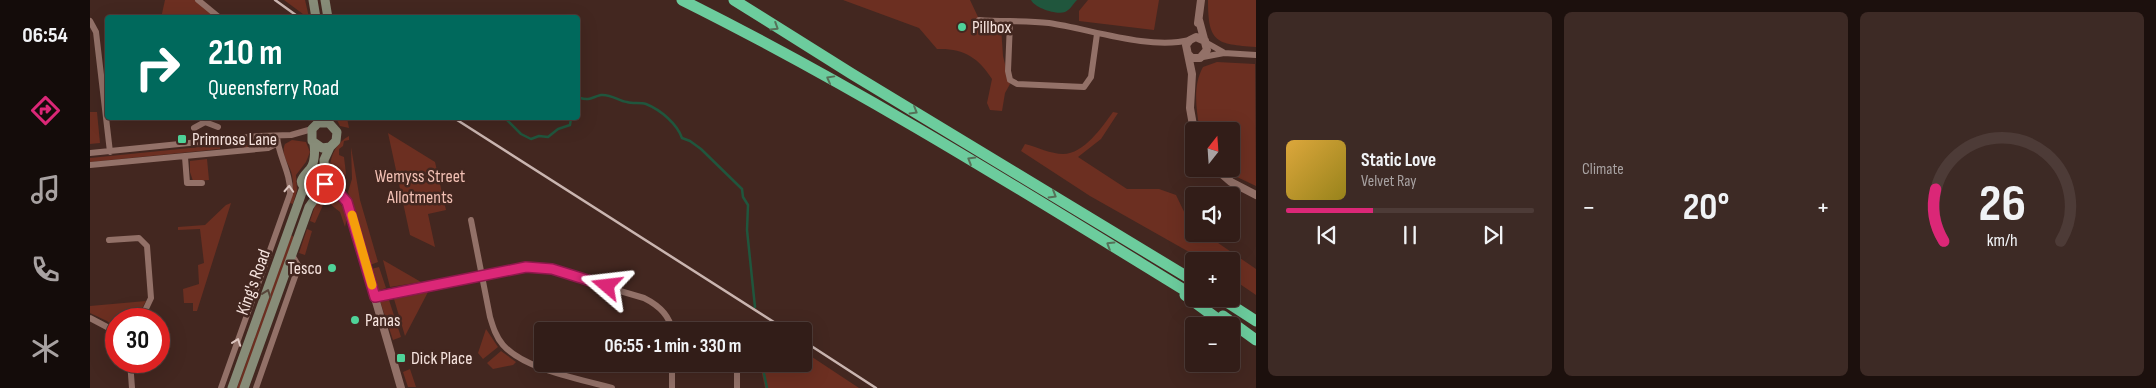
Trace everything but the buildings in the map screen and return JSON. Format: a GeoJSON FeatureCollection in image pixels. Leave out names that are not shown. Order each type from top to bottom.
{"type":"FeatureCollection","features":[{"type":"Feature","properties":{"kind":"highway"},"geometry":{"type":"LineString","coordinates":[[682,0],[750,33],[888,112],[1185,291]]}},
{"type":"Feature","properties":{"kind":"highway"},"geometry":{"type":"LineString","coordinates":[[734,0],[844,70],[1185,276]]}},
{"type":"Feature","properties":{"kind":"highway"},"geometry":{"type":"LineString","coordinates":[[1151,270],[1216,317]]}},
{"type":"Feature","properties":{"kind":"highway"},"geometry":{"type":"LineString","coordinates":[[1209,307],[1256,340]]}},
{"type":"Feature","properties":{"kind":"highway"},"geometry":{"type":"LineString","coordinates":[[1235,307],[1256,320]]}},
{"type":"Feature","properties":{"kind":"highway"},"geometry":{"type":"LineString","coordinates":[[1240,336],[1256,348]]}},
{"type":"Feature","properties":{"kind":"main road"},"geometry":{"type":"LineString","coordinates":[[312,0],[315,15]]}},
{"type":"Feature","properties":{"kind":"main road"},"geometry":{"type":"LineString","coordinates":[[326,0],[328,15]]}},
{"type":"Feature","properties":{"kind":"main road"},"geometry":{"type":"LineString","coordinates":[[310,169],[318,169],[322,183],[309,191],[304,187],[302,178],[310,169],[314,157],[313,142],[317,123],[332,121],[337,137],[330,147],[322,148],[313,142]]}},
{"type":"Feature","properties":{"kind":"main road","name":"King's Road"},"geometry":{"type":"LineString","coordinates":[[244,388],[309,207],[322,183],[324,160],[330,147]]}},
{"type":"Feature","properties":{"kind":"main road","name":"King's Road"},"geometry":{"type":"LineString","coordinates":[[232,388],[304,187]]}},
{"type":"Feature","properties":{"kind":"street"},"geometry":{"type":"LineString","coordinates":[[198,0],[216,15]]}},
{"type":"Feature","properties":{"kind":"street"},"geometry":{"type":"LineString","coordinates":[[1192,122],[1190,108],[1192,74],[1186,45],[1191,39],[1199,20],[1201,0]]}},
{"type":"Feature","properties":{"kind":"street"},"geometry":{"type":"LineString","coordinates":[[979,20],[1047,23],[1097,34],[1165,42],[1199,37],[1224,53]]}},
{"type":"Feature","properties":{"kind":"street"},"geometry":{"type":"LineString","coordinates":[[1192,74],[1207,50],[1199,20]]}},
{"type":"Feature","properties":{"kind":"street"},"geometry":{"type":"LineString","coordinates":[[90,22],[96,32],[105,85]]}},
{"type":"Feature","properties":{"kind":"street"},"geometry":{"type":"LineString","coordinates":[[1010,22],[1008,71],[1010,80],[1017,84],[1084,87],[1091,77],[1097,34]]}},
{"type":"Feature","properties":{"kind":"street"},"geometry":{"type":"LineString","coordinates":[[1165,42],[1187,52],[1192,58],[1224,53],[1256,55]]}},
{"type":"Feature","properties":{"kind":"street"},"geometry":{"type":"LineString","coordinates":[[108,120],[110,152]]}},
{"type":"Feature","properties":{"kind":"street"},"geometry":{"type":"LineString","coordinates":[[194,128],[205,120],[218,127]]}},
{"type":"Feature","properties":{"kind":"street"},"geometry":{"type":"LineString","coordinates":[[90,153],[291,135],[317,123]]}},
{"type":"Feature","properties":{"kind":"street"},"geometry":{"type":"LineString","coordinates":[[291,135],[313,142]]}},
{"type":"Feature","properties":{"kind":"street"},"geometry":{"type":"LineString","coordinates":[[221,388],[290,194],[289,175],[276,144],[277,136]]}},
{"type":"Feature","properties":{"kind":"street"},"geometry":{"type":"LineString","coordinates":[[90,165],[268,148],[276,144]]}},
{"type":"Feature","properties":{"kind":"street"},"geometry":{"type":"LineString","coordinates":[[184,157],[187,183],[202,183]]}},
{"type":"Feature","properties":{"kind":"street"},"geometry":{"type":"LineString","coordinates":[[1226,178],[1256,195]]}},
{"type":"Feature","properties":{"kind":"street"},"geometry":{"type":"LineString","coordinates":[[322,183],[339,193],[347,202],[400,388]]}},
{"type":"Feature","properties":{"kind":"street"},"geometry":{"type":"LineString","coordinates":[[470,220],[495,332],[503,345],[515,356],[529,363],[612,388]]}},
{"type":"Feature","properties":{"kind":"street"},"geometry":{"type":"LineString","coordinates":[[110,240],[138,238],[147,246],[151,298],[146,308]]}},
{"type":"Feature","properties":{"kind":"street"},"geometry":{"type":"LineString","coordinates":[[256,388],[297,271],[296,260],[292,255]]}},
{"type":"Feature","properties":{"kind":"street"},"geometry":{"type":"LineString","coordinates":[[375,297],[526,267],[552,269],[644,298],[655,304],[664,313],[668,322]]}},
{"type":"Feature","properties":{"kind":"street"},"geometry":{"type":"LineString","coordinates":[[90,318],[105,326]]}},
{"type":"Feature","properties":{"kind":"street"},"geometry":{"type":"LineString","coordinates":[[672,372],[672,388]]}},
{"type":"Feature","properties":{"kind":"street"},"geometry":{"type":"LineString","coordinates":[[737,372],[737,388]]}},
{"type":"Feature","properties":{"kind":"street"},"geometry":{"type":"LineString","coordinates":[[131,373],[132,388]]}},
{"type":"Feature","properties":{"kind":"green space"},"geometry":{"type":"Polygon","coordinates":[[[165,0],[198,0],[216,15],[162,15],[165,0]]]}},
{"type":"Feature","properties":{"kind":"green space"},"geometry":{"type":"Polygon","coordinates":[[[284,0],[305,0],[309,15],[304,15],[284,0]]]}},
{"type":"Feature","properties":{"kind":"green space"},"geometry":{"type":"Polygon","coordinates":[[[843,0],[970,0],[978,17],[1001,27],[1003,56],[1010,84],[1005,93],[1002,111],[990,110],[987,103],[992,79],[987,71],[969,55],[955,50],[937,49],[919,28],[843,0]]]}},
{"type":"Feature","properties":{"kind":"green space"},"geometry":{"type":"Polygon","coordinates":[[[1088,0],[1159,0],[1154,30],[1079,21],[1079,11],[1088,0]]]}},
{"type":"Feature","properties":{"kind":"green space"},"geometry":{"type":"Polygon","coordinates":[[[1208,0],[1256,0],[1256,47],[1223,42],[1217,38],[1210,25],[1208,0]]]}},
{"type":"Feature","properties":{"kind":"green space"},"geometry":{"type":"Polygon","coordinates":[[[1217,62],[1255,64],[1256,186],[1239,178],[1240,122],[1198,122],[1196,103],[1197,88],[1203,67],[1217,62]]]}},
{"type":"Feature","properties":{"kind":"green space"},"geometry":{"type":"Polygon","coordinates":[[[90,112],[97,112],[100,143],[90,144],[90,112]]]}},
{"type":"Feature","properties":{"kind":"green space"},"geometry":{"type":"Polygon","coordinates":[[[1113,112],[1118,113],[1101,139],[1078,157],[1127,189],[1159,189],[1176,195],[1185,214],[1185,242],[1217,242],[1231,252],[1189,252],[1090,196],[1021,151],[1025,144],[1054,153],[1071,153],[1085,145],[1104,125],[1113,112]]]}},
{"type":"Feature","properties":{"kind":"green space"},"geometry":{"type":"Polygon","coordinates":[[[337,120],[347,120],[349,128],[340,126],[337,120]]]}},
{"type":"Feature","properties":{"kind":"green space","name":"Wemyss Street Allotments"},"geometry":{"type":"Polygon","coordinates":[[[388,133],[435,162],[446,210],[428,214],[435,247],[410,235],[388,133]]]}},
{"type":"Feature","properties":{"kind":"green space"},"geometry":{"type":"Polygon","coordinates":[[[349,136],[349,140],[344,141],[343,146],[339,149],[339,155],[344,157],[346,174],[343,180],[337,181],[331,176],[331,159],[336,148],[349,136]]]}},
{"type":"Feature","properties":{"kind":"green space"},"geometry":{"type":"Polygon","coordinates":[[[292,140],[306,142],[310,152],[306,162],[296,175],[297,190],[293,204],[290,203],[293,189],[292,175],[284,152],[285,144],[292,140]]]}},
{"type":"Feature","properties":{"kind":"green space"},"geometry":{"type":"Polygon","coordinates":[[[268,141],[271,143],[268,145],[242,148],[241,143],[268,141]]]}},
{"type":"Feature","properties":{"kind":"green space"},"geometry":{"type":"Polygon","coordinates":[[[220,145],[220,149],[90,162],[90,158],[220,145]]]}},
{"type":"Feature","properties":{"kind":"green space"},"geometry":{"type":"Polygon","coordinates":[[[351,147],[360,200],[378,262],[370,265],[348,192],[352,179],[351,147]]]}},
{"type":"Feature","properties":{"kind":"green space"},"geometry":{"type":"Polygon","coordinates":[[[207,159],[209,180],[193,181],[190,172],[190,161],[207,159]]]}},
{"type":"Feature","properties":{"kind":"green space"},"geometry":{"type":"Polygon","coordinates":[[[322,196],[333,198],[341,205],[346,216],[345,227],[340,212],[330,204],[323,205],[315,223],[310,221],[316,203],[322,196]]]}},
{"type":"Feature","properties":{"kind":"green space"},"geometry":{"type":"Polygon","coordinates":[[[231,203],[197,311],[193,311],[193,303],[184,303],[183,289],[199,284],[198,265],[204,263],[200,229],[178,230],[178,227],[205,225],[226,205],[231,203]]]}},
{"type":"Feature","properties":{"kind":"green space"},"geometry":{"type":"Polygon","coordinates":[[[307,229],[312,231],[305,255],[299,253],[307,229]]]}},
{"type":"Feature","properties":{"kind":"green space"},"geometry":{"type":"Polygon","coordinates":[[[291,235],[294,237],[240,388],[237,388],[291,235]]]}},
{"type":"Feature","properties":{"kind":"green space"},"geometry":{"type":"Polygon","coordinates":[[[1240,258],[1256,269],[1256,295],[1240,284],[1240,258]]]}},
{"type":"Feature","properties":{"kind":"green space"},"geometry":{"type":"Polygon","coordinates":[[[383,260],[421,282],[390,287],[383,260]]]}},
{"type":"Feature","properties":{"kind":"green space"},"geometry":{"type":"Polygon","coordinates":[[[379,267],[386,288],[377,291],[371,269],[379,267]]]}},
{"type":"Feature","properties":{"kind":"green space"},"geometry":{"type":"Polygon","coordinates":[[[428,292],[405,336],[394,299],[428,292]]]}},
{"type":"Feature","properties":{"kind":"green space"},"geometry":{"type":"Polygon","coordinates":[[[388,297],[401,337],[393,340],[380,301],[388,297]]]}},
{"type":"Feature","properties":{"kind":"green space"},"geometry":{"type":"Polygon","coordinates":[[[146,301],[142,308],[105,308],[105,320],[90,313],[90,306],[146,301]]]}},
{"type":"Feature","properties":{"kind":"green space"},"geometry":{"type":"Polygon","coordinates":[[[486,329],[498,347],[483,359],[478,353],[486,329]]]}},
{"type":"Feature","properties":{"kind":"green space"},"geometry":{"type":"Polygon","coordinates":[[[501,351],[516,362],[513,365],[493,369],[487,363],[501,351]]]}},
{"type":"Feature","properties":{"kind":"green space"},"geometry":{"type":"Polygon","coordinates":[[[812,357],[859,388],[765,388],[762,372],[812,372],[812,357]]]}},
{"type":"Feature","properties":{"kind":"green space"},"geometry":{"type":"Polygon","coordinates":[[[410,369],[416,387],[408,387],[403,372],[410,369]]]}},
{"type":"Feature","properties":{"kind":"shaded area"},"geometry":{"type":"Polygon","coordinates":[[[1031,0],[1077,0],[1068,10],[1061,13],[1041,8],[1031,0]]]}},
{"type":"Feature","properties":{"kind":"waterway"},"geometry":{"type":"LineString","coordinates":[[580,98],[589,99],[605,95],[632,103],[644,103],[652,107],[672,123],[682,138],[701,149],[742,189],[743,197],[748,205],[747,230],[755,307]]}},
{"type":"Feature","properties":{"kind":"waterway"},"geometry":{"type":"LineString","coordinates":[[507,120],[521,134],[531,139],[539,136],[548,137],[558,129],[570,125],[571,120]]}},
{"type":"Feature","properties":{"kind":"waterway"},"geometry":{"type":"LineString","coordinates":[[764,372],[767,388]]}},
{"type":"Feature","properties":{"kind":"railway"},"geometry":{"type":"LineString","coordinates":[[275,0],[296,15]]}},
{"type":"Feature","properties":{"kind":"railway"},"geometry":{"type":"LineString","coordinates":[[457,120],[774,322]]}},
{"type":"Feature","properties":{"kind":"railway"},"geometry":{"type":"LineString","coordinates":[[812,346],[876,388]]}},
{"type":"Feature","properties":{"kind":"slow traffic"},"geometry":{"type":"LineString","coordinates":[[352,215],[372,285]]}},
{"type":"Feature","properties":{"kind":"place","name":"Pillbox"},"geometry":{"type":"Point","coordinates":[962,27]}},
{"type":"Feature","properties":{"kind":"place","name":"Primrose Lane"},"geometry":{"type":"Point","coordinates":[182,139]}},
{"type":"Feature","properties":{"kind":"place","name":"Tesco"},"geometry":{"type":"Point","coordinates":[332,268]}},
{"type":"Feature","properties":{"kind":"place","name":"Panas"},"geometry":{"type":"Point","coordinates":[355,320]}},
{"type":"Feature","properties":{"kind":"place","name":"Dick Place"},"geometry":{"type":"Point","coordinates":[401,358]}},
{"type":"Feature","properties":{"kind":"route"},"geometry":{"type":"LineString","coordinates":[[325,184],[339,193],[347,202],[375,297],[526,267],[552,269],[607,286]]}}]}
